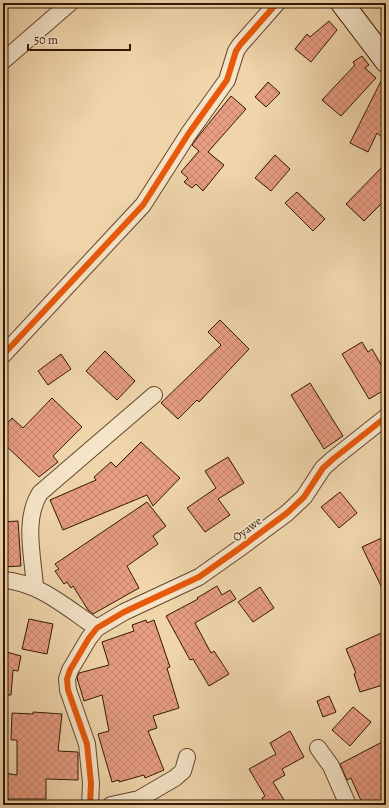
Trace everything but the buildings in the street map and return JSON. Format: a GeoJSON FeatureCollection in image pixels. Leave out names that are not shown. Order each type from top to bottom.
{"type":"FeatureCollection","features":[{"type":"Feature","properties":{"kind":"main road"},"geometry":{"type":"LineString","coordinates":[[342,3],[386,61]]}},
{"type":"Feature","properties":{"kind":"street"},"geometry":{"type":"LineString","coordinates":[[3,61],[70,3]]}},
{"type":"Feature","properties":{"kind":"street"},"geometry":{"type":"LineString","coordinates":[[3,355],[143,205],[189,133],[227,80],[236,51],[277,3]]}},
{"type":"Feature","properties":{"kind":"street"},"geometry":{"type":"LineString","coordinates":[[35,587],[30,520],[33,504],[36,499],[40,493],[154,396]]}},
{"type":"Feature","properties":{"kind":"street","name":"Oyawe"},"geometry":{"type":"LineString","coordinates":[[97,628],[124,612],[199,577],[240,548],[287,513],[304,497],[323,468],[386,417]]}},
{"type":"Feature","properties":{"kind":"street"},"geometry":{"type":"LineString","coordinates":[[3,580],[14,581],[35,587],[97,628],[89,638],[70,670],[67,679],[68,690],[87,744],[91,783],[90,805]]}},
{"type":"Feature","properties":{"kind":"street"},"geometry":{"type":"LineString","coordinates":[[318,748],[331,766],[348,805]]}},
{"type":"Feature","properties":{"kind":"street"},"geometry":{"type":"LineString","coordinates":[[111,805],[139,799],[175,778],[184,771],[187,757]]}},
{"type":"Feature","properties":{"kind":"railway"},"geometry":{"type":"LineString","coordinates":[[3,9],[9,3]]}},
{"type":"Feature","properties":{"kind":"cycle path"},"geometry":{"type":"LineString","coordinates":[[3,355],[143,205],[189,133],[227,80],[236,51],[277,3]]}},
{"type":"Feature","properties":{"kind":"cycle path"},"geometry":{"type":"LineString","coordinates":[[90,805],[91,783],[87,744],[68,690],[67,679],[70,670],[89,638],[97,628],[124,612],[199,577],[240,548],[287,513],[304,497],[323,468],[386,417]]}}]}
